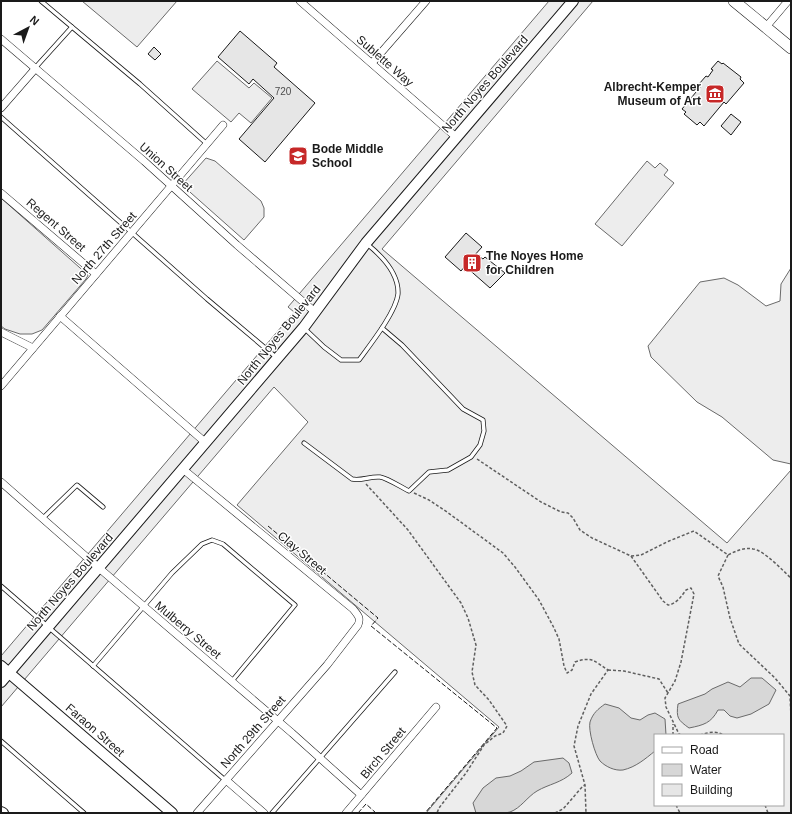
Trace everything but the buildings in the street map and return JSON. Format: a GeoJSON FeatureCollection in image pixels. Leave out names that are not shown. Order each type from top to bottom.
{"type":"FeatureCollection","features":[{"type":"Feature","properties":{"kind":"main road"},"geometry":{"type":"LineString","coordinates":[[734,1],[791,48]]}},
{"type":"Feature","properties":{"kind":"street","name":"Sublette Way"},"geometry":{"type":"LineString","coordinates":[[300,1],[456,137]]}},
{"type":"Feature","properties":{"kind":"street"},"geometry":{"type":"LineString","coordinates":[[372,63],[426,1]]}},
{"type":"Feature","properties":{"kind":"street","name":"North Noyes Boulevard"},"geometry":{"type":"LineString","coordinates":[[1,682],[5,670],[48,627],[184,470],[304,327],[366,243],[573,1]]}},
{"type":"Feature","properties":{"kind":"street"},"geometry":{"type":"LineString","coordinates":[[766,27],[788,4]]}},
{"type":"Feature","properties":{"kind":"street","name":"Union Street"},"geometry":{"type":"LineString","coordinates":[[1,39],[172,186],[236,245],[315,312]]}},
{"type":"Feature","properties":{"kind":"street"},"geometry":{"type":"LineString","coordinates":[[1,108],[35,69]]}},
{"type":"Feature","properties":{"kind":"street","name":"North 27th Street"},"geometry":{"type":"LineString","coordinates":[[1,386],[223,125]]}},
{"type":"Feature","properties":{"kind":"street","name":"Regent Street"},"geometry":{"type":"LineString","coordinates":[[1,193],[96,274]]}},
{"type":"Feature","properties":{"kind":"street"},"geometry":{"type":"LineString","coordinates":[[60,316],[206,443]]}},
{"type":"Feature","properties":{"kind":"street"},"geometry":{"type":"LineString","coordinates":[[1,332],[33,348]]}},
{"type":"Feature","properties":{"kind":"street","name":"Clay Street"},"geometry":{"type":"LineString","coordinates":[[184,470],[353,609],[359,616],[360,621],[358,625],[327,665]]}},
{"type":"Feature","properties":{"kind":"street","name":"Mulberry Street"},"geometry":{"type":"LineString","coordinates":[[1,482],[362,794]]}},
{"type":"Feature","properties":{"kind":"street","name":"North 29th Street"},"geometry":{"type":"LineString","coordinates":[[197,813],[327,665]]}},
{"type":"Feature","properties":{"kind":"street","name":"Faraon Street"},"geometry":{"type":"LineString","coordinates":[[5,670],[172,813]]}},
{"type":"Feature","properties":{"kind":"street","name":"Birch Street"},"geometry":{"type":"LineString","coordinates":[[346,813],[436,708]]}},
{"type":"Feature","properties":{"kind":"street"},"geometry":{"type":"LineString","coordinates":[[226,780],[264,813]]}},
{"type":"Feature","properties":{"kind":"lane"},"geometry":{"type":"LineString","coordinates":[[41,1],[182,121],[206,142],[207,145]]}},
{"type":"Feature","properties":{"kind":"lane"},"geometry":{"type":"LineString","coordinates":[[35,69],[72,27]]}},
{"type":"Feature","properties":{"kind":"lane"},"geometry":{"type":"LineString","coordinates":[[1,117],[207,299],[278,358]]}},
{"type":"Feature","properties":{"kind":"lane"},"geometry":{"type":"LineString","coordinates":[[304,327],[324,347],[341,360],[359,360],[382,328],[396,302],[398,294],[396,281],[391,269],[377,252],[366,243]]}},
{"type":"Feature","properties":{"kind":"lane"},"geometry":{"type":"LineString","coordinates":[[304,443],[352,479],[359,481],[381,477],[409,491],[429,472],[448,470],[471,457],[480,445],[484,432],[483,420],[463,409],[402,345],[382,328]]}},
{"type":"Feature","properties":{"kind":"lane"},"geometry":{"type":"LineString","coordinates":[[42,519],[77,485],[103,507]]}},
{"type":"Feature","properties":{"kind":"lane"},"geometry":{"type":"LineString","coordinates":[[93,666],[172,572],[202,544],[212,540],[223,544],[295,605],[232,682]]}},
{"type":"Feature","properties":{"kind":"lane"},"geometry":{"type":"LineString","coordinates":[[1,586],[226,780]]}},
{"type":"Feature","properties":{"kind":"lane"},"geometry":{"type":"LineString","coordinates":[[272,813],[395,672]]}},
{"type":"Feature","properties":{"kind":"lane"},"geometry":{"type":"LineString","coordinates":[[1,742],[84,813]]}},
{"type":"Feature","properties":{"kind":"path"},"geometry":{"type":"LineString","coordinates":[[471,457],[484,463],[541,502],[561,512],[568,513],[573,518],[580,530],[592,538],[631,556],[663,601],[668,605],[673,605],[686,590],[691,588],[694,594],[681,662],[675,681],[665,698],[666,707],[679,734]]}},
{"type":"Feature","properties":{"kind":"path"},"geometry":{"type":"LineString","coordinates":[[362,480],[408,530],[461,604],[468,618],[476,645],[472,672],[475,685],[489,700],[507,726],[503,733],[495,736],[484,745],[437,813]]}},
{"type":"Feature","properties":{"kind":"path"},"geometry":{"type":"LineString","coordinates":[[409,491],[435,504],[503,553],[511,562],[539,600],[553,626],[559,639],[567,674],[572,670],[575,662],[592,659],[608,670],[624,671],[659,679],[668,693]]}},
{"type":"Feature","properties":{"kind":"path"},"geometry":{"type":"LineString","coordinates":[[631,556],[641,555],[669,541],[694,531],[728,555]]}},
{"type":"Feature","properties":{"kind":"path"},"geometry":{"type":"LineString","coordinates":[[791,578],[764,554],[754,548],[738,550],[728,555],[718,576],[723,587],[726,604],[738,644],[775,678],[790,696],[791,716]]}},
{"type":"Feature","properties":{"kind":"path"},"geometry":{"type":"LineString","coordinates":[[586,813],[585,785],[574,746],[578,726],[591,694],[608,670]]}},
{"type":"Feature","properties":{"kind":"path"},"geometry":{"type":"LineString","coordinates":[[673,722],[673,734]]}},
{"type":"Feature","properties":{"kind":"path"},"geometry":{"type":"LineString","coordinates":[[705,734],[722,734]]}},
{"type":"Feature","properties":{"kind":"path"},"geometry":{"type":"LineString","coordinates":[[554,813],[563,810],[585,785]]}},
{"type":"Feature","properties":{"kind":"shaded area"},"geometry":{"type":"Polygon","coordinates":[[[82,1],[177,1],[137,47],[82,1]]]}},
{"type":"Feature","properties":{"kind":"shaded area"},"geometry":{"type":"Polygon","coordinates":[[[549,1],[593,1],[382,249],[727,543],[791,470],[791,813],[426,813],[499,727],[237,505],[308,422],[274,387],[1,707],[1,656],[294,312],[288,307],[549,1]]]}},
{"type":"Feature","properties":{"kind":"shaded area"},"geometry":{"type":"Polygon","coordinates":[[[217,61],[249,88],[254,83],[272,98],[251,123],[239,113],[231,122],[192,89],[217,61]]]}},
{"type":"Feature","properties":{"kind":"shaded area"},"geometry":{"type":"Polygon","coordinates":[[[206,158],[215,161],[261,201],[264,208],[264,217],[244,240],[182,185],[206,158]]]}},
{"type":"Feature","properties":{"kind":"shaded area"},"geometry":{"type":"Polygon","coordinates":[[[647,161],[655,168],[660,163],[668,170],[664,175],[674,183],[622,246],[595,224],[647,161]]]}},
{"type":"Feature","properties":{"kind":"shaded area"},"geometry":{"type":"Polygon","coordinates":[[[1,198],[88,275],[42,330],[32,334],[20,334],[5,329],[1,326],[1,198]]]}},
{"type":"Feature","properties":{"kind":"shaded area"},"geometry":{"type":"Polygon","coordinates":[[[791,268],[791,464],[773,460],[722,417],[697,402],[651,357],[648,346],[700,282],[724,278],[738,285],[766,306],[780,301],[781,284],[791,268]]]}},
{"type":"Feature","properties":{"kind":"water"},"geometry":{"type":"Polygon","coordinates":[[[751,678],[762,678],[776,690],[769,704],[751,714],[737,718],[730,716],[724,710],[718,710],[710,721],[699,726],[689,728],[682,723],[677,713],[678,704],[705,694],[728,682],[740,687],[751,678]]]}},
{"type":"Feature","properties":{"kind":"water"},"geometry":{"type":"Polygon","coordinates":[[[605,704],[619,708],[631,718],[640,720],[655,713],[665,719],[666,734],[654,734],[654,752],[636,765],[623,770],[611,768],[600,761],[592,742],[590,722],[598,710],[605,704]]]}},
{"type":"Feature","properties":{"kind":"water"},"geometry":{"type":"Polygon","coordinates":[[[563,758],[569,763],[572,773],[564,779],[537,791],[510,812],[476,813],[473,803],[483,788],[496,778],[510,776],[521,771],[534,762],[563,758]]]}},
{"type":"Feature","properties":{"kind":"fence"},"geometry":{"type":"LineString","coordinates":[[268,526],[378,618],[371,626],[497,728],[425,813]]}},
{"type":"Feature","properties":{"kind":"fence"},"geometry":{"type":"LineString","coordinates":[[358,813],[366,804],[376,813]]}},
{"type":"Feature","properties":{"kind":"place","name":"Albrecht-Kemper Museum of Art"},"geometry":{"type":"Point","coordinates":[715,94]}},
{"type":"Feature","properties":{"kind":"place","name":"Bode Middle School"},"geometry":{"type":"Point","coordinates":[298,156]}},
{"type":"Feature","properties":{"kind":"place","name":"The Noyes Home for Children"},"geometry":{"type":"Point","coordinates":[472,263]}}]}
